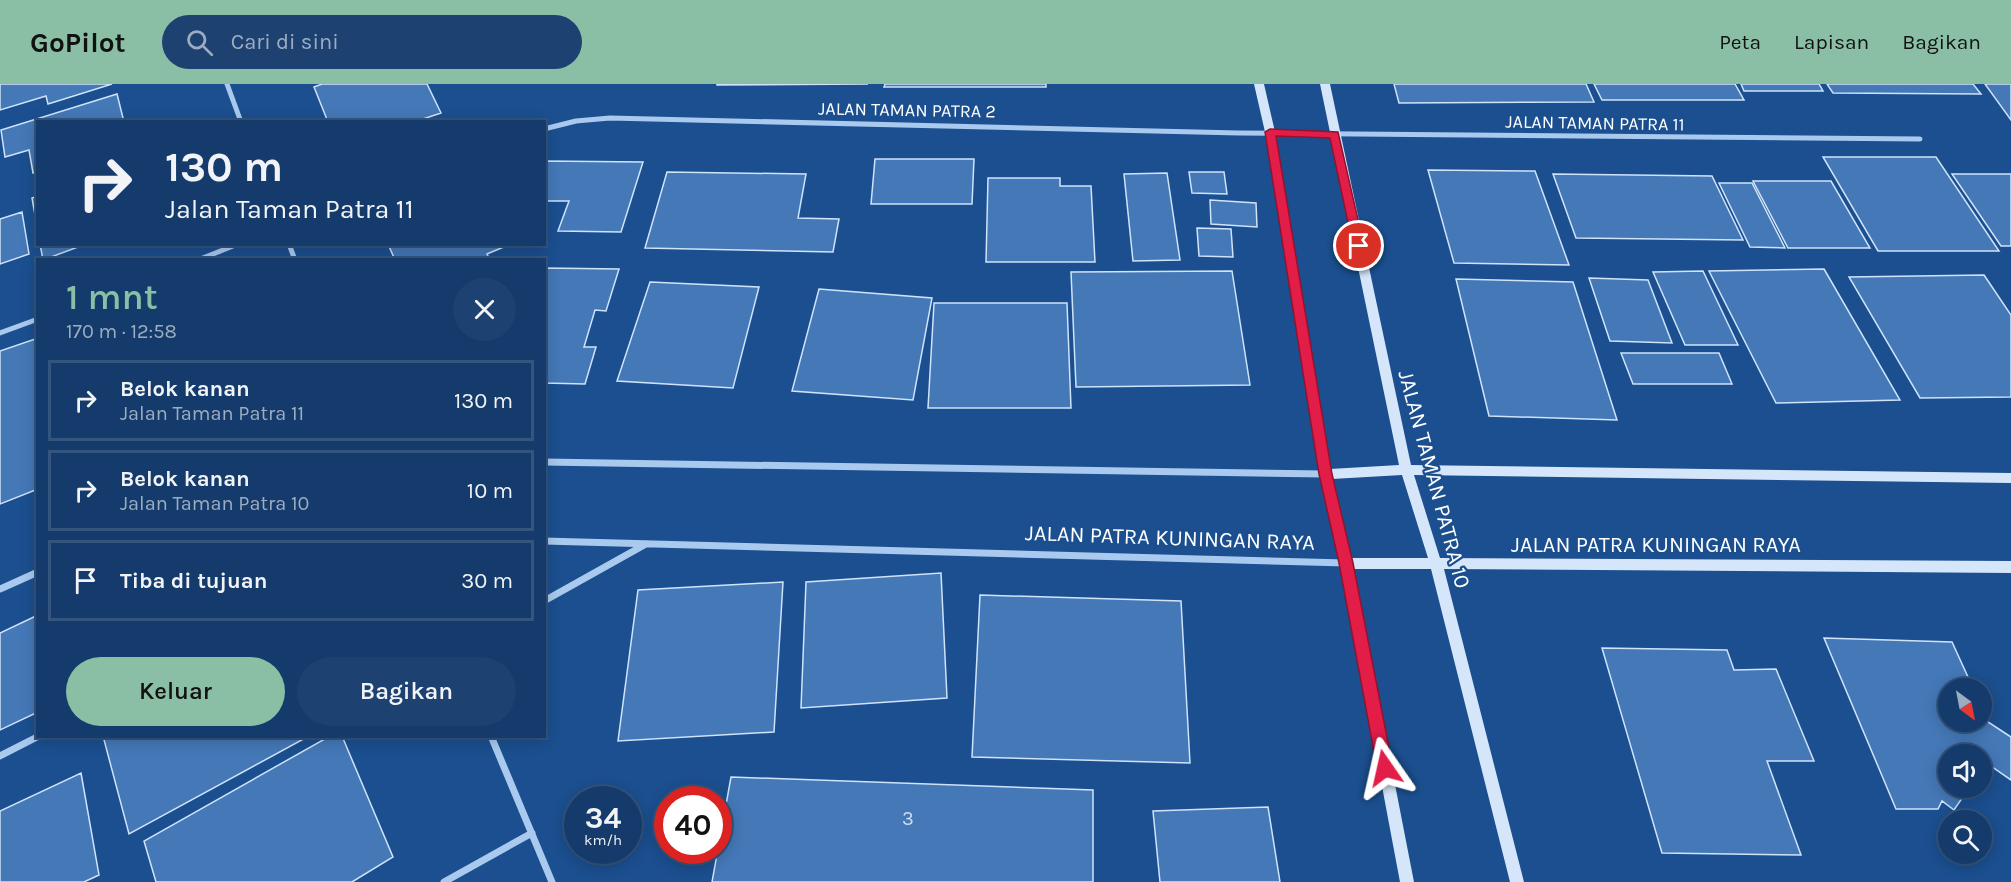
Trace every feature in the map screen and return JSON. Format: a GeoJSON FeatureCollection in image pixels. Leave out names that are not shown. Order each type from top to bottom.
{"type":"FeatureCollection","features":[{"type":"Feature","properties":{"kind":"street"},"geometry":{"type":"LineString","coordinates":[[227,84],[241,120]]}},
{"type":"Feature","properties":{"kind":"street"},"geometry":{"type":"LineString","coordinates":[[1259,84],[1270,132],[1325,474],[1346,563],[1407,882]]}},
{"type":"Feature","properties":{"kind":"street","name":"JALAN TAMAN PATRA 10"},"geometry":{"type":"LineString","coordinates":[[1325,84],[1407,470],[1436,564],[1517,882]]}},
{"type":"Feature","properties":{"kind":"street","name":"JALAN TAMAN PATRA 2"},"geometry":{"type":"LineString","coordinates":[[546,128],[576,121],[610,118],[1270,132]]}},
{"type":"Feature","properties":{"kind":"street","name":"JALAN TAMAN PATRA 11"},"geometry":{"type":"LineString","coordinates":[[1270,132],[1920,139]]}},
{"type":"Feature","properties":{"kind":"street"},"geometry":{"type":"LineString","coordinates":[[203,258],[233,246]]}},
{"type":"Feature","properties":{"kind":"street"},"geometry":{"type":"LineString","coordinates":[[0,333],[36,320]]}},
{"type":"Feature","properties":{"kind":"street"},"geometry":{"type":"LineString","coordinates":[[546,462],[1325,474],[1407,470],[2011,478]]}},
{"type":"Feature","properties":{"kind":"street","name":"JALAN PATRA KUNINGAN RAYA"},"geometry":{"type":"LineString","coordinates":[[546,541],[1346,563],[2011,567]]}},
{"type":"Feature","properties":{"kind":"street"},"geometry":{"type":"LineString","coordinates":[[546,600],[646,544]]}},
{"type":"Feature","properties":{"kind":"street"},"geometry":{"type":"LineString","coordinates":[[0,589],[36,573]]}},
{"type":"Feature","properties":{"kind":"street"},"geometry":{"type":"LineString","coordinates":[[0,756],[36,738]]}},
{"type":"Feature","properties":{"kind":"street"},"geometry":{"type":"LineString","coordinates":[[493,738],[552,882]]}},
{"type":"Feature","properties":{"kind":"street"},"geometry":{"type":"LineString","coordinates":[[444,882],[532,833]]}},
{"type":"Feature","properties":{"kind":"building"},"geometry":{"type":"Polygon","coordinates":[[[0,84],[112,84],[48,104],[46,96],[0,110],[0,84]]]}},
{"type":"Feature","properties":{"kind":"building"},"geometry":{"type":"Polygon","coordinates":[[[322,84],[427,84],[441,113],[420,120],[327,120],[314,87],[322,84]]]}},
{"type":"Feature","properties":{"kind":"building"},"geometry":{"type":"Polygon","coordinates":[[[717,84],[868,84],[717,85],[717,84]]]}},
{"type":"Feature","properties":{"kind":"building"},"geometry":{"type":"Polygon","coordinates":[[[885,84],[1046,84],[1046,87],[884,87],[885,84]]]}},
{"type":"Feature","properties":{"kind":"building"},"geometry":{"type":"Polygon","coordinates":[[[1394,84],[1586,84],[1594,102],[1399,103],[1394,84]]]}},
{"type":"Feature","properties":{"kind":"building"},"geometry":{"type":"Polygon","coordinates":[[[1594,84],[1735,84],[1744,100],[1602,100],[1594,84]]]}},
{"type":"Feature","properties":{"kind":"building"},"geometry":{"type":"Polygon","coordinates":[[[1741,84],[1819,84],[1823,91],[1744,91],[1741,84]]]}},
{"type":"Feature","properties":{"kind":"building"},"geometry":{"type":"Polygon","coordinates":[[[1827,84],[1973,84],[1981,94],[1833,93],[1827,84]]]}},
{"type":"Feature","properties":{"kind":"building"},"geometry":{"type":"Polygon","coordinates":[[[1985,84],[2011,84],[2011,120],[1985,84]]]}},
{"type":"Feature","properties":{"kind":"building"},"geometry":{"type":"Polygon","coordinates":[[[117,94],[124,120],[36,120],[36,172],[33,173],[29,150],[5,157],[1,130],[117,94]]]}},
{"type":"Feature","properties":{"kind":"building"},"geometry":{"type":"Polygon","coordinates":[[[1823,157],[1936,157],[1999,251],[1878,251],[1823,157]]]}},
{"type":"Feature","properties":{"kind":"building"},"geometry":{"type":"Polygon","coordinates":[[[875,159],[974,159],[972,204],[871,204],[875,159]]]}},
{"type":"Feature","properties":{"kind":"building"},"geometry":{"type":"Polygon","coordinates":[[[546,161],[643,162],[621,232],[558,231],[569,201],[546,201],[546,161]]]}},
{"type":"Feature","properties":{"kind":"building"},"geometry":{"type":"Polygon","coordinates":[[[1428,170],[1535,171],[1569,265],[1454,263],[1428,170]]]}},
{"type":"Feature","properties":{"kind":"building"},"geometry":{"type":"Polygon","coordinates":[[[667,172],[806,174],[798,218],[839,219],[833,252],[645,248],[667,172]]]}},
{"type":"Feature","properties":{"kind":"building"},"geometry":{"type":"Polygon","coordinates":[[[1189,172],[1224,172],[1227,194],[1192,193],[1189,172]]]}},
{"type":"Feature","properties":{"kind":"building"},"geometry":{"type":"Polygon","coordinates":[[[1167,173],[1180,260],[1133,261],[1124,174],[1167,173]]]}},
{"type":"Feature","properties":{"kind":"building"},"geometry":{"type":"Polygon","coordinates":[[[1553,174],[1712,176],[1743,240],[1576,238],[1553,174]]]}},
{"type":"Feature","properties":{"kind":"building"},"geometry":{"type":"Polygon","coordinates":[[[1952,174],[2011,174],[2011,246],[2001,246],[1952,174]]]}},
{"type":"Feature","properties":{"kind":"building"},"geometry":{"type":"Polygon","coordinates":[[[988,178],[1060,178],[1060,186],[1091,186],[1095,262],[986,262],[988,178]]]}},
{"type":"Feature","properties":{"kind":"building"},"geometry":{"type":"Polygon","coordinates":[[[1753,181],[1831,181],[1870,248],[1788,248],[1753,181]]]}},
{"type":"Feature","properties":{"kind":"building"},"geometry":{"type":"Polygon","coordinates":[[[1719,183],[1752,183],[1785,248],[1750,247],[1719,183]]]}},
{"type":"Feature","properties":{"kind":"building"},"geometry":{"type":"Polygon","coordinates":[[[36,197],[36,221],[32,198],[36,197]]]}},
{"type":"Feature","properties":{"kind":"building"},"geometry":{"type":"Polygon","coordinates":[[[1210,200],[1256,203],[1257,227],[1211,224],[1210,200]]]}},
{"type":"Feature","properties":{"kind":"building"},"geometry":{"type":"Polygon","coordinates":[[[22,212],[29,254],[0,264],[0,219],[22,212]]]}},
{"type":"Feature","properties":{"kind":"building"},"geometry":{"type":"Polygon","coordinates":[[[1197,228],[1231,229],[1233,257],[1199,256],[1197,228]]]}},
{"type":"Feature","properties":{"kind":"building"},"geometry":{"type":"Polygon","coordinates":[[[40,246],[81,246],[48,258],[43,258],[40,246]]]}},
{"type":"Feature","properties":{"kind":"building"},"geometry":{"type":"Polygon","coordinates":[[[389,246],[506,246],[487,254],[489,258],[394,258],[389,246]]]}},
{"type":"Feature","properties":{"kind":"building"},"geometry":{"type":"Polygon","coordinates":[[[546,268],[619,269],[606,311],[595,310],[584,347],[596,347],[585,384],[546,383],[546,268]]]}},
{"type":"Feature","properties":{"kind":"building"},"geometry":{"type":"Polygon","coordinates":[[[1824,269],[1900,400],[1776,403],[1709,271],[1824,269]]]}},
{"type":"Feature","properties":{"kind":"building"},"geometry":{"type":"Polygon","coordinates":[[[1232,271],[1250,385],[1076,387],[1071,272],[1232,271]]]}},
{"type":"Feature","properties":{"kind":"building"},"geometry":{"type":"Polygon","coordinates":[[[1703,271],[1738,345],[1685,345],[1653,272],[1703,271]]]}},
{"type":"Feature","properties":{"kind":"building"},"geometry":{"type":"Polygon","coordinates":[[[1984,275],[2011,315],[2011,397],[1920,398],[1849,277],[1984,275]]]}},
{"type":"Feature","properties":{"kind":"building"},"geometry":{"type":"Polygon","coordinates":[[[1589,278],[1648,280],[1672,343],[1610,341],[1589,278]]]}},
{"type":"Feature","properties":{"kind":"building"},"geometry":{"type":"Polygon","coordinates":[[[1456,279],[1573,282],[1617,420],[1489,416],[1456,279]]]}},
{"type":"Feature","properties":{"kind":"building"},"geometry":{"type":"Polygon","coordinates":[[[650,282],[759,287],[733,388],[617,381],[650,282]]]}},
{"type":"Feature","properties":{"kind":"building"},"geometry":{"type":"Polygon","coordinates":[[[819,289],[932,298],[913,400],[792,391],[819,289]]]}},
{"type":"Feature","properties":{"kind":"building"},"geometry":{"type":"Polygon","coordinates":[[[934,303],[1067,303],[1071,408],[928,408],[934,303]]]}},
{"type":"Feature","properties":{"kind":"building"},"geometry":{"type":"Polygon","coordinates":[[[36,339],[36,490],[0,504],[0,351],[36,339]]]}},
{"type":"Feature","properties":{"kind":"building"},"geometry":{"type":"Polygon","coordinates":[[[1621,353],[1719,353],[1732,384],[1633,384],[1621,353]]]}},
{"type":"Feature","properties":{"kind":"building"},"geometry":{"type":"Polygon","coordinates":[[[941,573],[947,698],[801,708],[806,582],[941,573]]]}},
{"type":"Feature","properties":{"kind":"building"},"geometry":{"type":"Polygon","coordinates":[[[783,582],[774,732],[618,741],[638,590],[783,582]]]}},
{"type":"Feature","properties":{"kind":"building"},"geometry":{"type":"Polygon","coordinates":[[[980,595],[1181,601],[1190,763],[972,757],[980,595]]]}},
{"type":"Feature","properties":{"kind":"building"},"geometry":{"type":"Polygon","coordinates":[[[36,616],[36,713],[0,730],[0,633],[36,616]]]}},
{"type":"Feature","properties":{"kind":"building"},"geometry":{"type":"Polygon","coordinates":[[[1824,638],[1952,642],[1968,678],[1938,678],[1938,732],[1992,732],[1992,725],[2011,737],[2011,780],[1992,767],[1992,744],[1938,744],[1938,798],[1962,798],[1954,810],[1942,801],[1938,809],[1896,809],[1824,638]]]}},
{"type":"Feature","properties":{"kind":"building"},"geometry":{"type":"Polygon","coordinates":[[[1602,648],[1727,650],[1734,670],[1776,669],[1814,761],[1767,761],[1801,855],[1662,853],[1602,648]]]}},
{"type":"Feature","properties":{"kind":"building"},"geometry":{"type":"Polygon","coordinates":[[[104,738],[305,738],[129,834],[104,738]]]}},
{"type":"Feature","properties":{"kind":"building"},"geometry":{"type":"Polygon","coordinates":[[[326,738],[343,738],[393,857],[352,882],[156,882],[144,841],[326,738]]]}},
{"type":"Feature","properties":{"kind":"building"},"geometry":{"type":"Polygon","coordinates":[[[81,773],[99,875],[84,882],[0,882],[0,811],[81,773]]]}},
{"type":"Feature","properties":{"kind":"building"},"geometry":{"type":"Polygon","coordinates":[[[731,777],[1093,790],[1093,882],[712,882],[715,864],[732,864],[732,786],[729,786],[731,777]]]}},
{"type":"Feature","properties":{"kind":"building"},"geometry":{"type":"Polygon","coordinates":[[[1268,807],[1280,882],[1160,882],[1153,811],[1268,807]]]}},
{"type":"Feature","properties":{"kind":"route"},"geometry":{"type":"LineString","coordinates":[[1359,246],[1335,134],[1270,132],[1325,474],[1346,563],[1385,768]]}}]}
